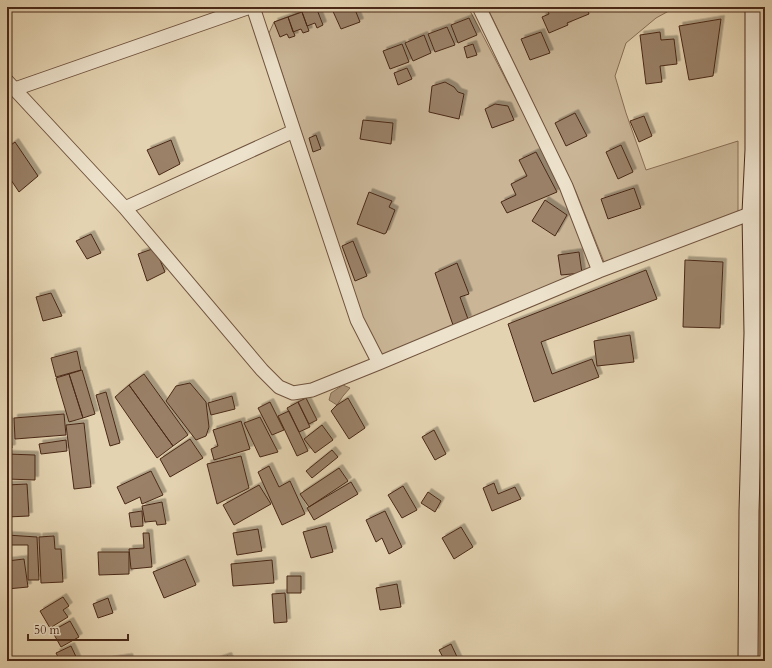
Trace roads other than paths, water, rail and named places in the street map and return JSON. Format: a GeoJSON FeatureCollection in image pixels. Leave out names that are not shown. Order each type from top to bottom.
{"type":"FeatureCollection","features":[{"type":"Feature","properties":{"kind":"main road"},"geometry":{"type":"LineString","coordinates":[[748,661],[749,511],[760,292],[752,213],[755,150],[755,7]]}},
{"type":"Feature","properties":{"kind":"street"},"geometry":{"type":"LineString","coordinates":[[379,363],[357,320],[251,7],[11,85],[125,208],[257,364],[279,387],[293,393],[304,392],[379,363],[599,271],[752,213]]}},
{"type":"Feature","properties":{"kind":"street"},"geometry":{"type":"LineString","coordinates":[[479,7],[566,186],[599,271]]}},
{"type":"Feature","properties":{"kind":"street"},"geometry":{"type":"LineString","coordinates":[[125,208],[294,131]]}}]}
